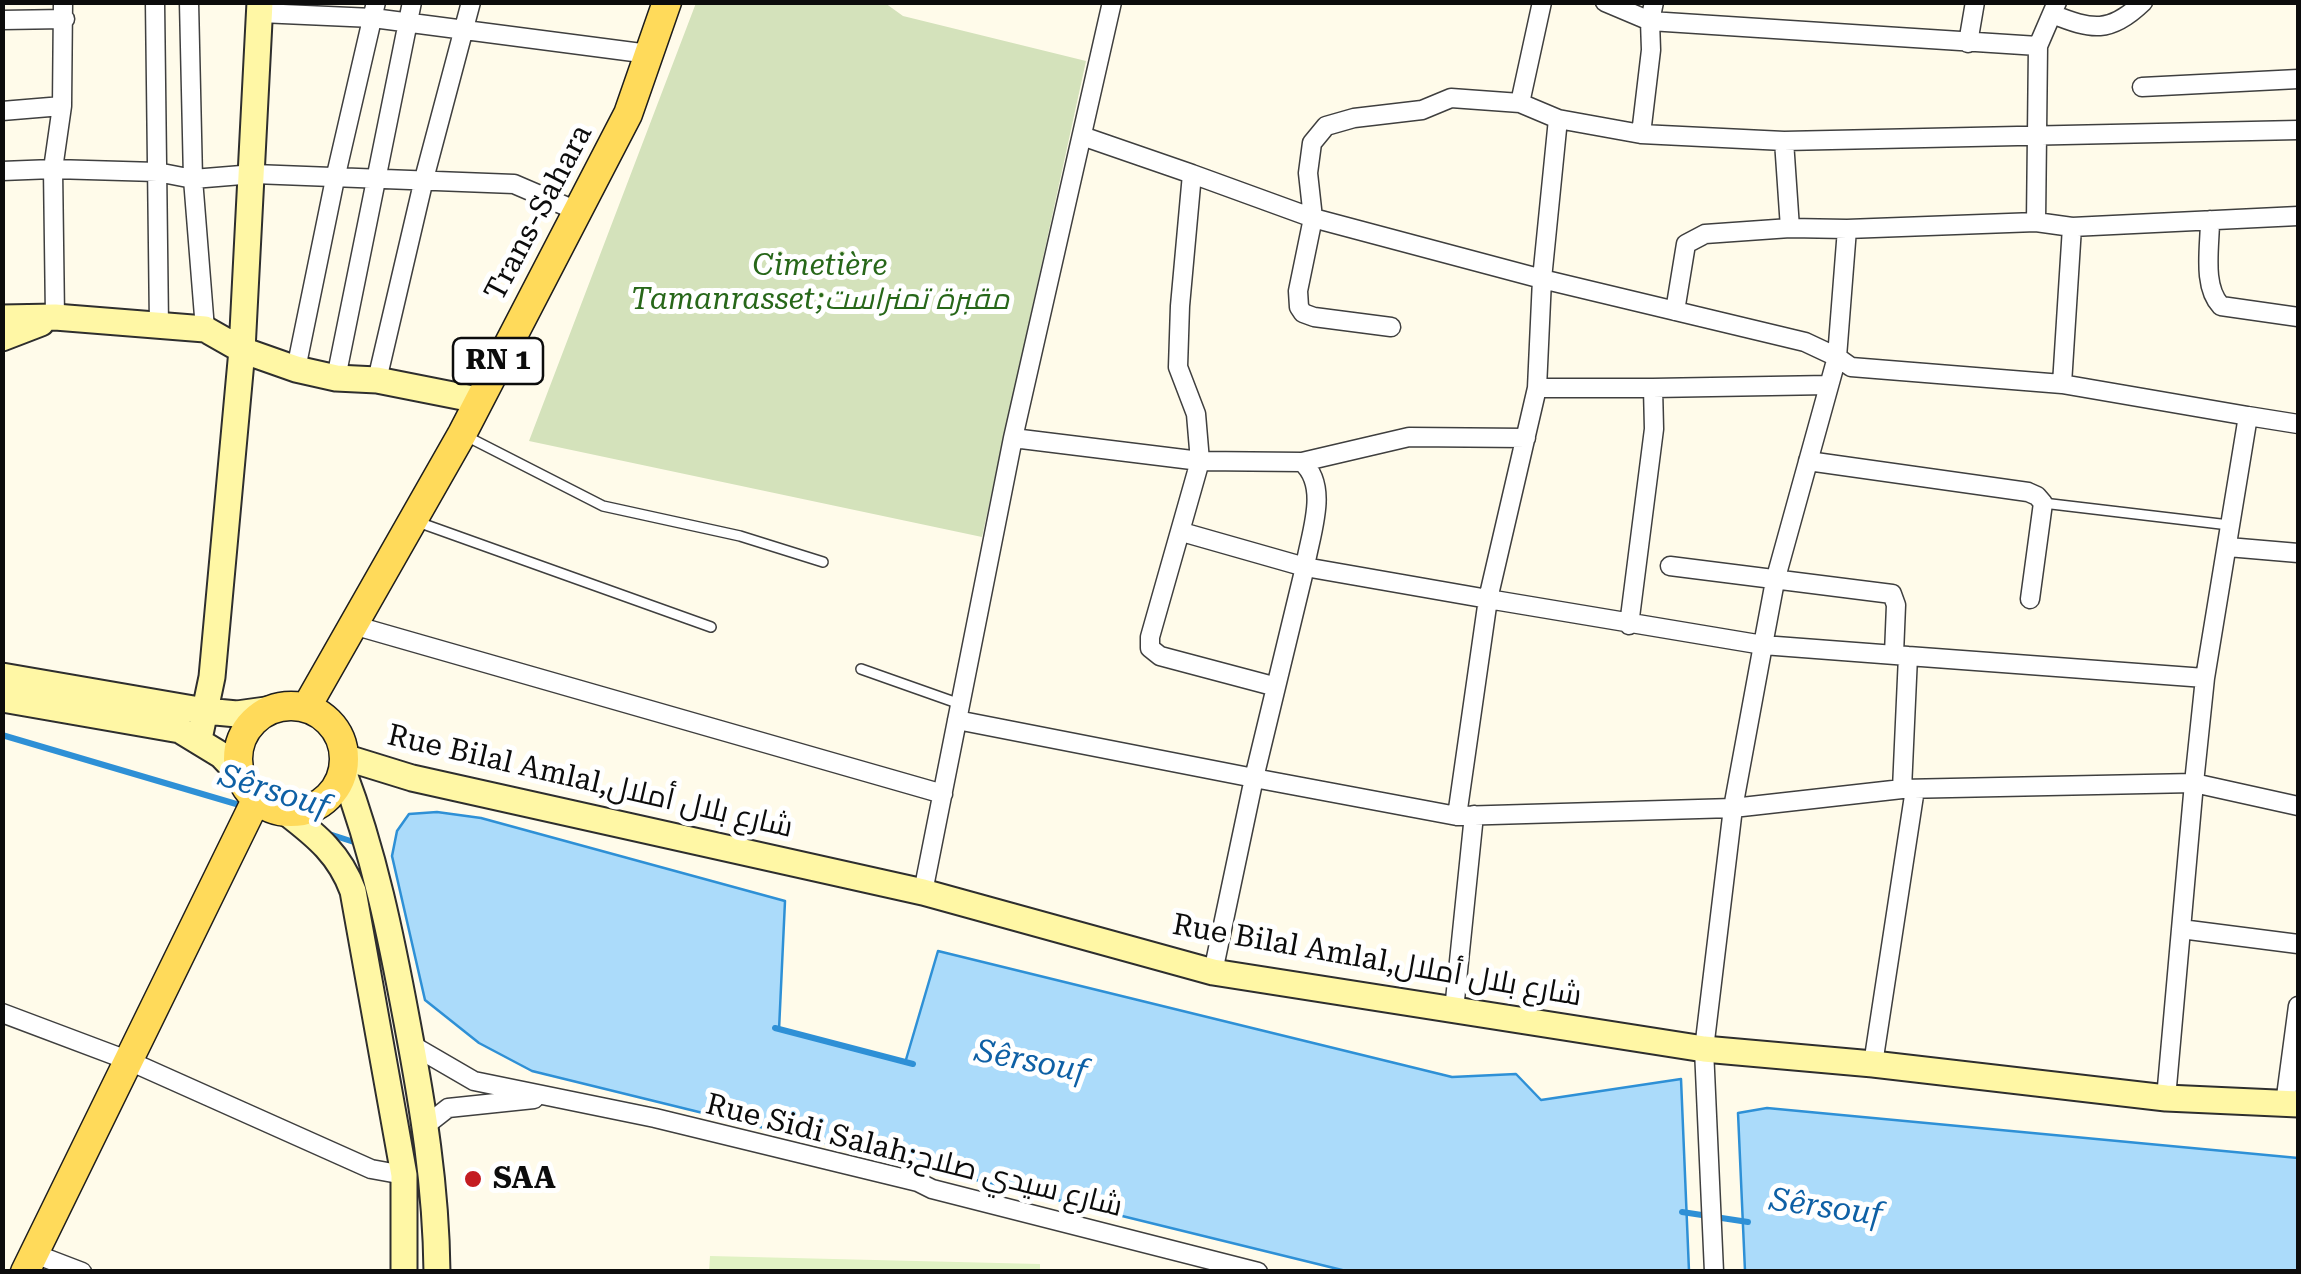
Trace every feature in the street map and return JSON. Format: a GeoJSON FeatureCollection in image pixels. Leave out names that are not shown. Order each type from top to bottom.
{"type":"FeatureCollection","features":[{"type":"Feature","properties":{"kind":"main road","name":"Trans-Sahara"},"geometry":{"type":"LineString","coordinates":[[306,708],[462,434],[628,114],[668,2]]}},
{"type":"Feature","properties":{"kind":"main road"},"geometry":{"type":"LineString","coordinates":[[199,739],[212,677],[242,350],[260,8]]}},
{"type":"Feature","properties":{"kind":"main road"},"geometry":{"type":"LineString","coordinates":[[2,338],[54,317]]}},
{"type":"Feature","properties":{"kind":"main road"},"geometry":{"type":"LineString","coordinates":[[2,318],[54,317],[205,330],[242,350],[296,369],[478,400]]}},
{"type":"Feature","properties":{"kind":"main road"},"geometry":{"type":"LineString","coordinates":[[2,676],[205,712],[237,714],[306,708],[333,727],[341,741],[344,764],[381,888],[412,1045],[435,1188],[438,1272]]}},
{"type":"Feature","properties":{"kind":"main road"},"geometry":{"type":"LineString","coordinates":[[2,700],[160,724],[199,739],[240,776],[256,800],[286,813],[344,866],[354,891],[404,1175],[404,1272]]}},
{"type":"Feature","properties":{"kind":"main road"},"geometry":{"type":"LineString","coordinates":[[240,776],[240,744],[247,729],[273,709]]}},
{"type":"Feature","properties":{"kind":"main road"},"geometry":{"type":"LineString","coordinates":[[286,813],[303,812],[330,796],[344,764]]}},
{"type":"Feature","properties":{"kind":"main road","name":"Rue Bilal Amlal,شارع بلال أملال"},"geometry":{"type":"LineString","coordinates":[[344,764],[923,892],[1214,972],[1704,1049],[1874,1064],[2166,1098],[2292,1104]]}},
{"type":"Feature","properties":{"kind":"main road"},"geometry":{"type":"LineString","coordinates":[[30,1263],[256,800]]}},
{"type":"Feature","properties":{"kind":"street"},"geometry":{"type":"LineString","coordinates":[[155,2],[159,326]]}},
{"type":"Feature","properties":{"kind":"street"},"geometry":{"type":"LineString","coordinates":[[189,2],[193,179],[205,330]]}},
{"type":"Feature","properties":{"kind":"street"},"geometry":{"type":"LineString","coordinates":[[336,378],[412,2]]}},
{"type":"Feature","properties":{"kind":"street"},"geometry":{"type":"LineString","coordinates":[[377,380],[471,2]]}},
{"type":"Feature","properties":{"kind":"street"},"geometry":{"type":"LineString","coordinates":[[923,892],[1013,438],[1112,2]]}},
{"type":"Feature","properties":{"kind":"street"},"geometry":{"type":"LineString","coordinates":[[1520,104],[1542,2]]}},
{"type":"Feature","properties":{"kind":"street"},"geometry":{"type":"LineString","coordinates":[[1605,2],[1652,12],[1968,43],[2038,46]]}},
{"type":"Feature","properties":{"kind":"street"},"geometry":{"type":"LineString","coordinates":[[1968,43],[1975,2]]}},
{"type":"Feature","properties":{"kind":"street"},"geometry":{"type":"LineString","coordinates":[[2036,222],[2038,46],[2054,8],[2079,24],[2110,26],[2125,20],[2143,2]]}},
{"type":"Feature","properties":{"kind":"street"},"geometry":{"type":"LineString","coordinates":[[260,8],[375,10],[409,23],[650,54]]}},
{"type":"Feature","properties":{"kind":"street"},"geometry":{"type":"LineString","coordinates":[[296,369],[375,10]]}},
{"type":"Feature","properties":{"kind":"street"},"geometry":{"type":"LineString","coordinates":[[2,20],[64,11],[62,106],[53,169],[54,317]]}},
{"type":"Feature","properties":{"kind":"street"},"geometry":{"type":"LineString","coordinates":[[1642,134],[1652,12]]}},
{"type":"Feature","properties":{"kind":"street"},"geometry":{"type":"LineString","coordinates":[[2142,87],[2298,79]]}},
{"type":"Feature","properties":{"kind":"street"},"geometry":{"type":"LineString","coordinates":[[1391,327],[1303,313],[1299,306],[1298,291],[1313,218],[1308,173],[1312,144],[1326,126],[1354,118],[1422,110],[1451,98],[1520,104],[1558,120],[1642,134],[1784,141],[2298,130]]}},
{"type":"Feature","properties":{"kind":"street"},"geometry":{"type":"LineString","coordinates":[[2,111],[62,106]]}},
{"type":"Feature","properties":{"kind":"street"},"geometry":{"type":"LineString","coordinates":[[1454,1010],[1466,815],[1488,598],[1536,388],[1558,120]]}},
{"type":"Feature","properties":{"kind":"street"},"geometry":{"type":"LineString","coordinates":[[1082,136],[1313,218],[1542,279],[1806,342],[1851,367],[2062,384],[2298,424]]}},
{"type":"Feature","properties":{"kind":"street"},"geometry":{"type":"LineString","coordinates":[[1784,141],[1790,228]]}},
{"type":"Feature","properties":{"kind":"street"},"geometry":{"type":"LineString","coordinates":[[2,171],[157,172],[193,179],[254,174],[514,184],[577,212]]}},
{"type":"Feature","properties":{"kind":"street"},"geometry":{"type":"LineString","coordinates":[[1192,174],[1178,367],[1196,414],[1200,461],[1150,648],[1160,656],[1273,686]]}},
{"type":"Feature","properties":{"kind":"street"},"geometry":{"type":"LineString","coordinates":[[1675,311],[1686,244],[1705,234],[2036,222],[2072,227],[2298,216]]}},
{"type":"Feature","properties":{"kind":"street"},"geometry":{"type":"LineString","coordinates":[[2210,220],[2210,285],[2215,300],[2221,306],[2298,317]]}},
{"type":"Feature","properties":{"kind":"street"},"geometry":{"type":"LineString","coordinates":[[2062,384],[2072,227]]}},
{"type":"Feature","properties":{"kind":"street"},"geometry":{"type":"LineString","coordinates":[[1714,1272],[1704,1049],[1733,808],[1775,581],[1837,358],[1847,229]]}},
{"type":"Feature","properties":{"kind":"street"},"geometry":{"type":"LineString","coordinates":[[1536,388],[1829,385]]}},
{"type":"Feature","properties":{"kind":"street"},"geometry":{"type":"LineString","coordinates":[[1628,624],[1654,429],[1653,388]]}},
{"type":"Feature","properties":{"kind":"street"},"geometry":{"type":"LineString","coordinates":[[2166,1098],[2205,678],[2248,416]]}},
{"type":"Feature","properties":{"kind":"street"},"geometry":{"type":"LineString","coordinates":[[1013,438],[1200,461],[1302,462],[1409,436],[1526,438]]}},
{"type":"Feature","properties":{"kind":"street"},"geometry":{"type":"LineString","coordinates":[[1214,972],[1318,492],[1312,471],[1302,462]]}},
{"type":"Feature","properties":{"kind":"street"},"geometry":{"type":"LineString","coordinates":[[1808,462],[2038,496],[2043,504],[2030,599]]}},
{"type":"Feature","properties":{"kind":"street"},"geometry":{"type":"LineString","coordinates":[[1182,532],[1304,567],[1762,646],[2205,678]]}},
{"type":"Feature","properties":{"kind":"street"},"geometry":{"type":"LineString","coordinates":[[2228,546],[2298,553]]}},
{"type":"Feature","properties":{"kind":"street"},"geometry":{"type":"LineString","coordinates":[[1670,566],[1892,594],[1901,655],[1908,789],[1874,1064]]}},
{"type":"Feature","properties":{"kind":"street"},"geometry":{"type":"LineString","coordinates":[[353,626],[943,794]]}},
{"type":"Feature","properties":{"kind":"street"},"geometry":{"type":"LineString","coordinates":[[959,712],[1254,778],[1466,815],[1733,808],[1908,789],[2194,783],[2298,806]]}},
{"type":"Feature","properties":{"kind":"street"},"geometry":{"type":"LineString","coordinates":[[2181,929],[2298,944]]}},
{"type":"Feature","properties":{"kind":"street"},"geometry":{"type":"LineString","coordinates":[[2292,1104],[2298,1006]]}},
{"type":"Feature","properties":{"kind":"street"},"geometry":{"type":"LineString","coordinates":[[2,1013],[128,1060],[371,1169],[404,1175]]}},
{"type":"Feature","properties":{"kind":"street","name":"Rue Sidi Salah;شارع سيدي صلاح"},"geometry":{"type":"LineString","coordinates":[[412,1045],[474,1081],[655,1118],[918,1182],[932,1189],[1258,1272]]}},
{"type":"Feature","properties":{"kind":"street","name":"Rue Sidi Salah;شارع سيدي صلاح"},"geometry":{"type":"LineString","coordinates":[[425,1126],[448,1108],[555,1098]]}},
{"type":"Feature","properties":{"kind":"street"},"geometry":{"type":"LineString","coordinates":[[30,1263],[82,1272]]}},
{"type":"Feature","properties":{"kind":"lane"},"geometry":{"type":"LineString","coordinates":[[462,434],[603,506],[740,536],[824,562]]}},
{"type":"Feature","properties":{"kind":"lane"},"geometry":{"type":"LineString","coordinates":[[2043,504],[2231,526]]}},
{"type":"Feature","properties":{"kind":"lane"},"geometry":{"type":"LineString","coordinates":[[413,520],[711,627]]}},
{"type":"Feature","properties":{"kind":"lane"},"geometry":{"type":"LineString","coordinates":[[861,669],[959,712]]}},
{"type":"Feature","properties":{"kind":"green space","name":"Cimetière Tamanrasset;مقبرة تمنراست"},"geometry":{"type":"Polygon","coordinates":[[[696,3],[885,3],[903,16],[1086,61],[982,537],[529,441],[696,3]]]}},
{"type":"Feature","properties":{"kind":"green space"},"geometry":{"type":"Polygon","coordinates":[[[710,1256],[1040,1264],[1040,1271],[709,1272],[710,1256]]]}},
{"type":"Feature","properties":{"kind":"water"},"geometry":{"type":"Polygon","coordinates":[[[437,812],[481,818],[785,901],[779,1030],[905,1063],[938,951],[1452,1077],[1516,1074],[1541,1100],[1681,1079],[1689,1271],[1346,1271],[532,1071],[479,1043],[425,1000],[392,856],[397,831],[409,814],[437,812]]]}},
{"type":"Feature","properties":{"kind":"water"},"geometry":{"type":"Polygon","coordinates":[[[1767,1108],[2298,1158],[2298,1271],[1745,1271],[1738,1113],[1767,1108]]]}},
{"type":"Feature","properties":{"kind":"waterway","name":"Sêrsouf"},"geometry":{"type":"LineString","coordinates":[[2,735],[243,806]]}},
{"type":"Feature","properties":{"kind":"waterway","name":"Sêrsouf"},"geometry":{"type":"LineString","coordinates":[[326,833],[357,843]]}},
{"type":"Feature","properties":{"kind":"waterway","name":"Sêrsouf"},"geometry":{"type":"LineString","coordinates":[[775,1028],[913,1064]]}},
{"type":"Feature","properties":{"kind":"waterway","name":"Sêrsouf"},"geometry":{"type":"LineString","coordinates":[[1682,1212],[1748,1222]]}},
{"type":"Feature","properties":{"kind":"place","name":"SAA"},"geometry":{"type":"Point","coordinates":[473,1179]}}]}
